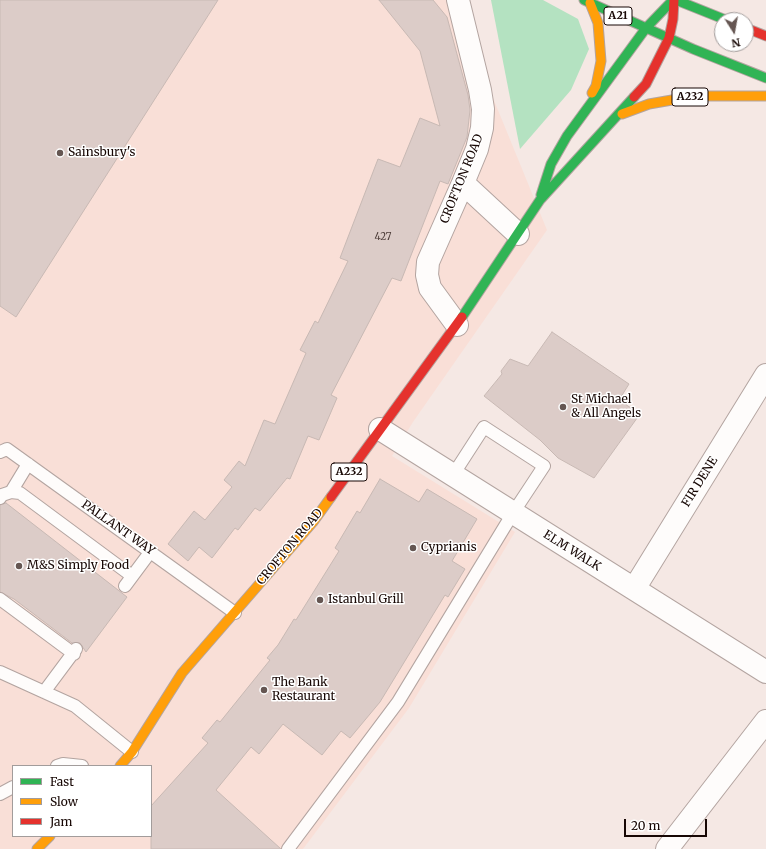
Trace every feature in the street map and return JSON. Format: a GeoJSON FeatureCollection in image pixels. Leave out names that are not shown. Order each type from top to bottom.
{"type":"FeatureCollection","features":[{"type":"Feature","properties":{"kind":"main road"},"geometry":{"type":"LineString","coordinates":[[674,0],[714,15]]}},
{"type":"Feature","properties":{"kind":"main road","name":"CROFTON ROAD"},"geometry":{"type":"LineString","coordinates":[[540,200],[551,164],[582,114],[646,28],[674,0]]}},
{"type":"Feature","properties":{"kind":"main road","name":"CROFTON ROAD"},"geometry":{"type":"LineString","coordinates":[[121,765],[132,752],[182,674],[313,522],[457,325],[540,200],[646,84],[657,65],[669,38],[673,19],[674,0]]}},
{"type":"Feature","properties":{"kind":"main road","name":"A21"},"geometry":{"type":"LineString","coordinates":[[587,2],[766,78]]}},
{"type":"Feature","properties":{"kind":"main road","name":"A232"},"geometry":{"type":"LineString","coordinates":[[582,114],[596,86],[601,61],[598,22],[587,2]]}},
{"type":"Feature","properties":{"kind":"main road"},"geometry":{"type":"LineString","coordinates":[[754,32],[766,35]]}},
{"type":"Feature","properties":{"kind":"main road","name":"CROFTON ROAD"},"geometry":{"type":"LineString","coordinates":[[617,116],[648,104],[695,96],[766,96]]}},
{"type":"Feature","properties":{"kind":"main road"},"geometry":{"type":"LineString","coordinates":[[37,849],[49,837]]}},
{"type":"Feature","properties":{"kind":"street","name":"CROFTON ROAD"},"geometry":{"type":"LineString","coordinates":[[457,325],[430,288],[427,275],[428,262],[477,149],[482,128],[483,109],[458,0]]}},
{"type":"Feature","properties":{"kind":"street"},"geometry":{"type":"LineString","coordinates":[[463,183],[518,234]]}},
{"type":"Feature","properties":{"kind":"street","name":"FIR DENE"},"geometry":{"type":"LineString","coordinates":[[634,589],[766,375]]}},
{"type":"Feature","properties":{"kind":"street","name":"ELM WALK"},"geometry":{"type":"LineString","coordinates":[[380,429],[766,672]]}},
{"type":"Feature","properties":{"kind":"street"},"geometry":{"type":"LineString","coordinates":[[667,849],[766,721]]}},
{"type":"Feature","properties":{"kind":"lane"},"geometry":{"type":"LineString","coordinates":[[288,849],[398,702],[513,513],[544,466],[484,428],[453,475]]}},
{"type":"Feature","properties":{"kind":"lane","name":"PALLANT WAY"},"geometry":{"type":"LineString","coordinates":[[0,452],[7,449],[151,551],[235,613]]}},
{"type":"Feature","properties":{"kind":"lane"},"geometry":{"type":"LineString","coordinates":[[11,492],[28,464]]}},
{"type":"Feature","properties":{"kind":"lane"},"geometry":{"type":"LineString","coordinates":[[0,498],[2,495],[11,492],[20,493],[132,576]]}},
{"type":"Feature","properties":{"kind":"lane"},"geometry":{"type":"LineString","coordinates":[[125,586],[151,551]]}},
{"type":"Feature","properties":{"kind":"lane"},"geometry":{"type":"LineString","coordinates":[[0,599],[75,651],[44,692]]}},
{"type":"Feature","properties":{"kind":"lane"},"geometry":{"type":"LineString","coordinates":[[0,672],[75,706],[132,752]]}},
{"type":"Feature","properties":{"kind":"lane"},"geometry":{"type":"LineString","coordinates":[[60,765],[72,765]]}},
{"type":"Feature","properties":{"kind":"lane"},"geometry":{"type":"LineString","coordinates":[[0,794],[12,788]]}},
{"type":"Feature","properties":{"kind":"shaded area"},"geometry":{"type":"Polygon","coordinates":[[[0,0],[453,0],[547,230],[413,422],[392,456],[515,532],[409,708],[303,849],[0,849],[0,0]]]}},
{"type":"Feature","properties":{"kind":"green space"},"geometry":{"type":"Polygon","coordinates":[[[491,0],[543,0],[578,19],[589,49],[571,90],[520,149],[491,0]]]}},
{"type":"Feature","properties":{"kind":"building","name":"Sainsbury's"},"geometry":{"type":"Polygon","coordinates":[[[0,0],[218,0],[16,317],[0,306],[0,0]]]}},
{"type":"Feature","properties":{"kind":"building"},"geometry":{"type":"Polygon","coordinates":[[[379,0],[433,0],[447,17],[468,95],[470,110],[467,137],[448,184],[440,181],[401,281],[392,278],[331,395],[337,398],[319,440],[308,436],[290,479],[287,478],[260,511],[255,508],[238,530],[235,528],[212,558],[199,547],[188,561],[168,544],[194,511],[205,520],[232,487],[224,480],[239,461],[245,466],[264,420],[275,424],[306,353],[300,350],[315,321],[318,323],[348,261],[340,258],[378,159],[400,167],[420,118],[440,126],[420,51],[379,0]]]}},
{"type":"Feature","properties":{"kind":"building","name":"St Michael & All Angels"},"geometry":{"type":"Polygon","coordinates":[[[552,332],[629,384],[619,400],[640,414],[594,478],[558,458],[540,440],[484,396],[502,374],[501,371],[510,359],[528,366],[552,332]]]}},
{"type":"Feature","properties":{"kind":"building"},"geometry":{"type":"Polygon","coordinates":[[[380,479],[419,502],[427,489],[477,519],[452,561],[465,569],[448,597],[445,595],[380,702],[350,738],[341,731],[322,755],[283,724],[259,754],[251,747],[216,790],[281,849],[151,849],[152,805],[208,743],[202,738],[217,720],[220,722],[270,660],[267,658],[278,645],[294,619],[296,620],[339,551],[335,548],[357,511],[360,513],[380,479]]]}},
{"type":"Feature","properties":{"kind":"building"},"geometry":{"type":"Polygon","coordinates":[[[6,503],[127,597],[86,652],[80,643],[72,643],[14,599],[0,592],[0,505],[6,503]]]}},
{"type":"Feature","properties":{"kind":"traffic: fast"},"geometry":{"type":"LineString","coordinates":[[584,0],[693,49],[766,78]]}},
{"type":"Feature","properties":{"kind":"traffic: fast"},"geometry":{"type":"LineString","coordinates":[[541,195],[551,164],[567,136],[646,28],[673,0]]}},
{"type":"Feature","properties":{"kind":"traffic: fast"},"geometry":{"type":"LineString","coordinates":[[676,0],[714,15]]}},
{"type":"Feature","properties":{"kind":"traffic: fast"},"geometry":{"type":"LineString","coordinates":[[462,317],[540,200],[634,97]]}},
{"type":"Feature","properties":{"kind":"traffic: slow"},"geometry":{"type":"LineString","coordinates":[[590,3],[598,23],[601,61],[596,86],[592,93]]}},
{"type":"Feature","properties":{"kind":"traffic: slow"},"geometry":{"type":"LineString","coordinates":[[622,114],[649,104],[695,96],[766,96]]}},
{"type":"Feature","properties":{"kind":"traffic: slow"},"geometry":{"type":"LineString","coordinates":[[121,765],[132,752],[182,673],[313,522],[331,497]]}},
{"type":"Feature","properties":{"kind":"traffic: slow"},"geometry":{"type":"LineString","coordinates":[[37,849],[49,837]]}},
{"type":"Feature","properties":{"kind":"traffic: jam"},"geometry":{"type":"LineString","coordinates":[[634,97],[646,84],[669,38],[673,19],[674,0]]}},
{"type":"Feature","properties":{"kind":"traffic: jam"},"geometry":{"type":"LineString","coordinates":[[754,31],[766,36]]}},
{"type":"Feature","properties":{"kind":"traffic: jam"},"geometry":{"type":"LineString","coordinates":[[331,497],[462,317]]}},
{"type":"Feature","properties":{"kind":"place","name":"Sainsbury's"},"geometry":{"type":"Point","coordinates":[60,153]}},
{"type":"Feature","properties":{"kind":"place","name":"St Michael & All Angels"},"geometry":{"type":"Point","coordinates":[563,407]}},
{"type":"Feature","properties":{"kind":"place","name":"Cyprianis"},"geometry":{"type":"Point","coordinates":[413,548]}},
{"type":"Feature","properties":{"kind":"place","name":"M&S Simply Food"},"geometry":{"type":"Point","coordinates":[19,566]}},
{"type":"Feature","properties":{"kind":"place","name":"Istanbul Grill"},"geometry":{"type":"Point","coordinates":[320,600]}},
{"type":"Feature","properties":{"kind":"place","name":"The Bank Restaurant"},"geometry":{"type":"Point","coordinates":[264,690]}}]}
